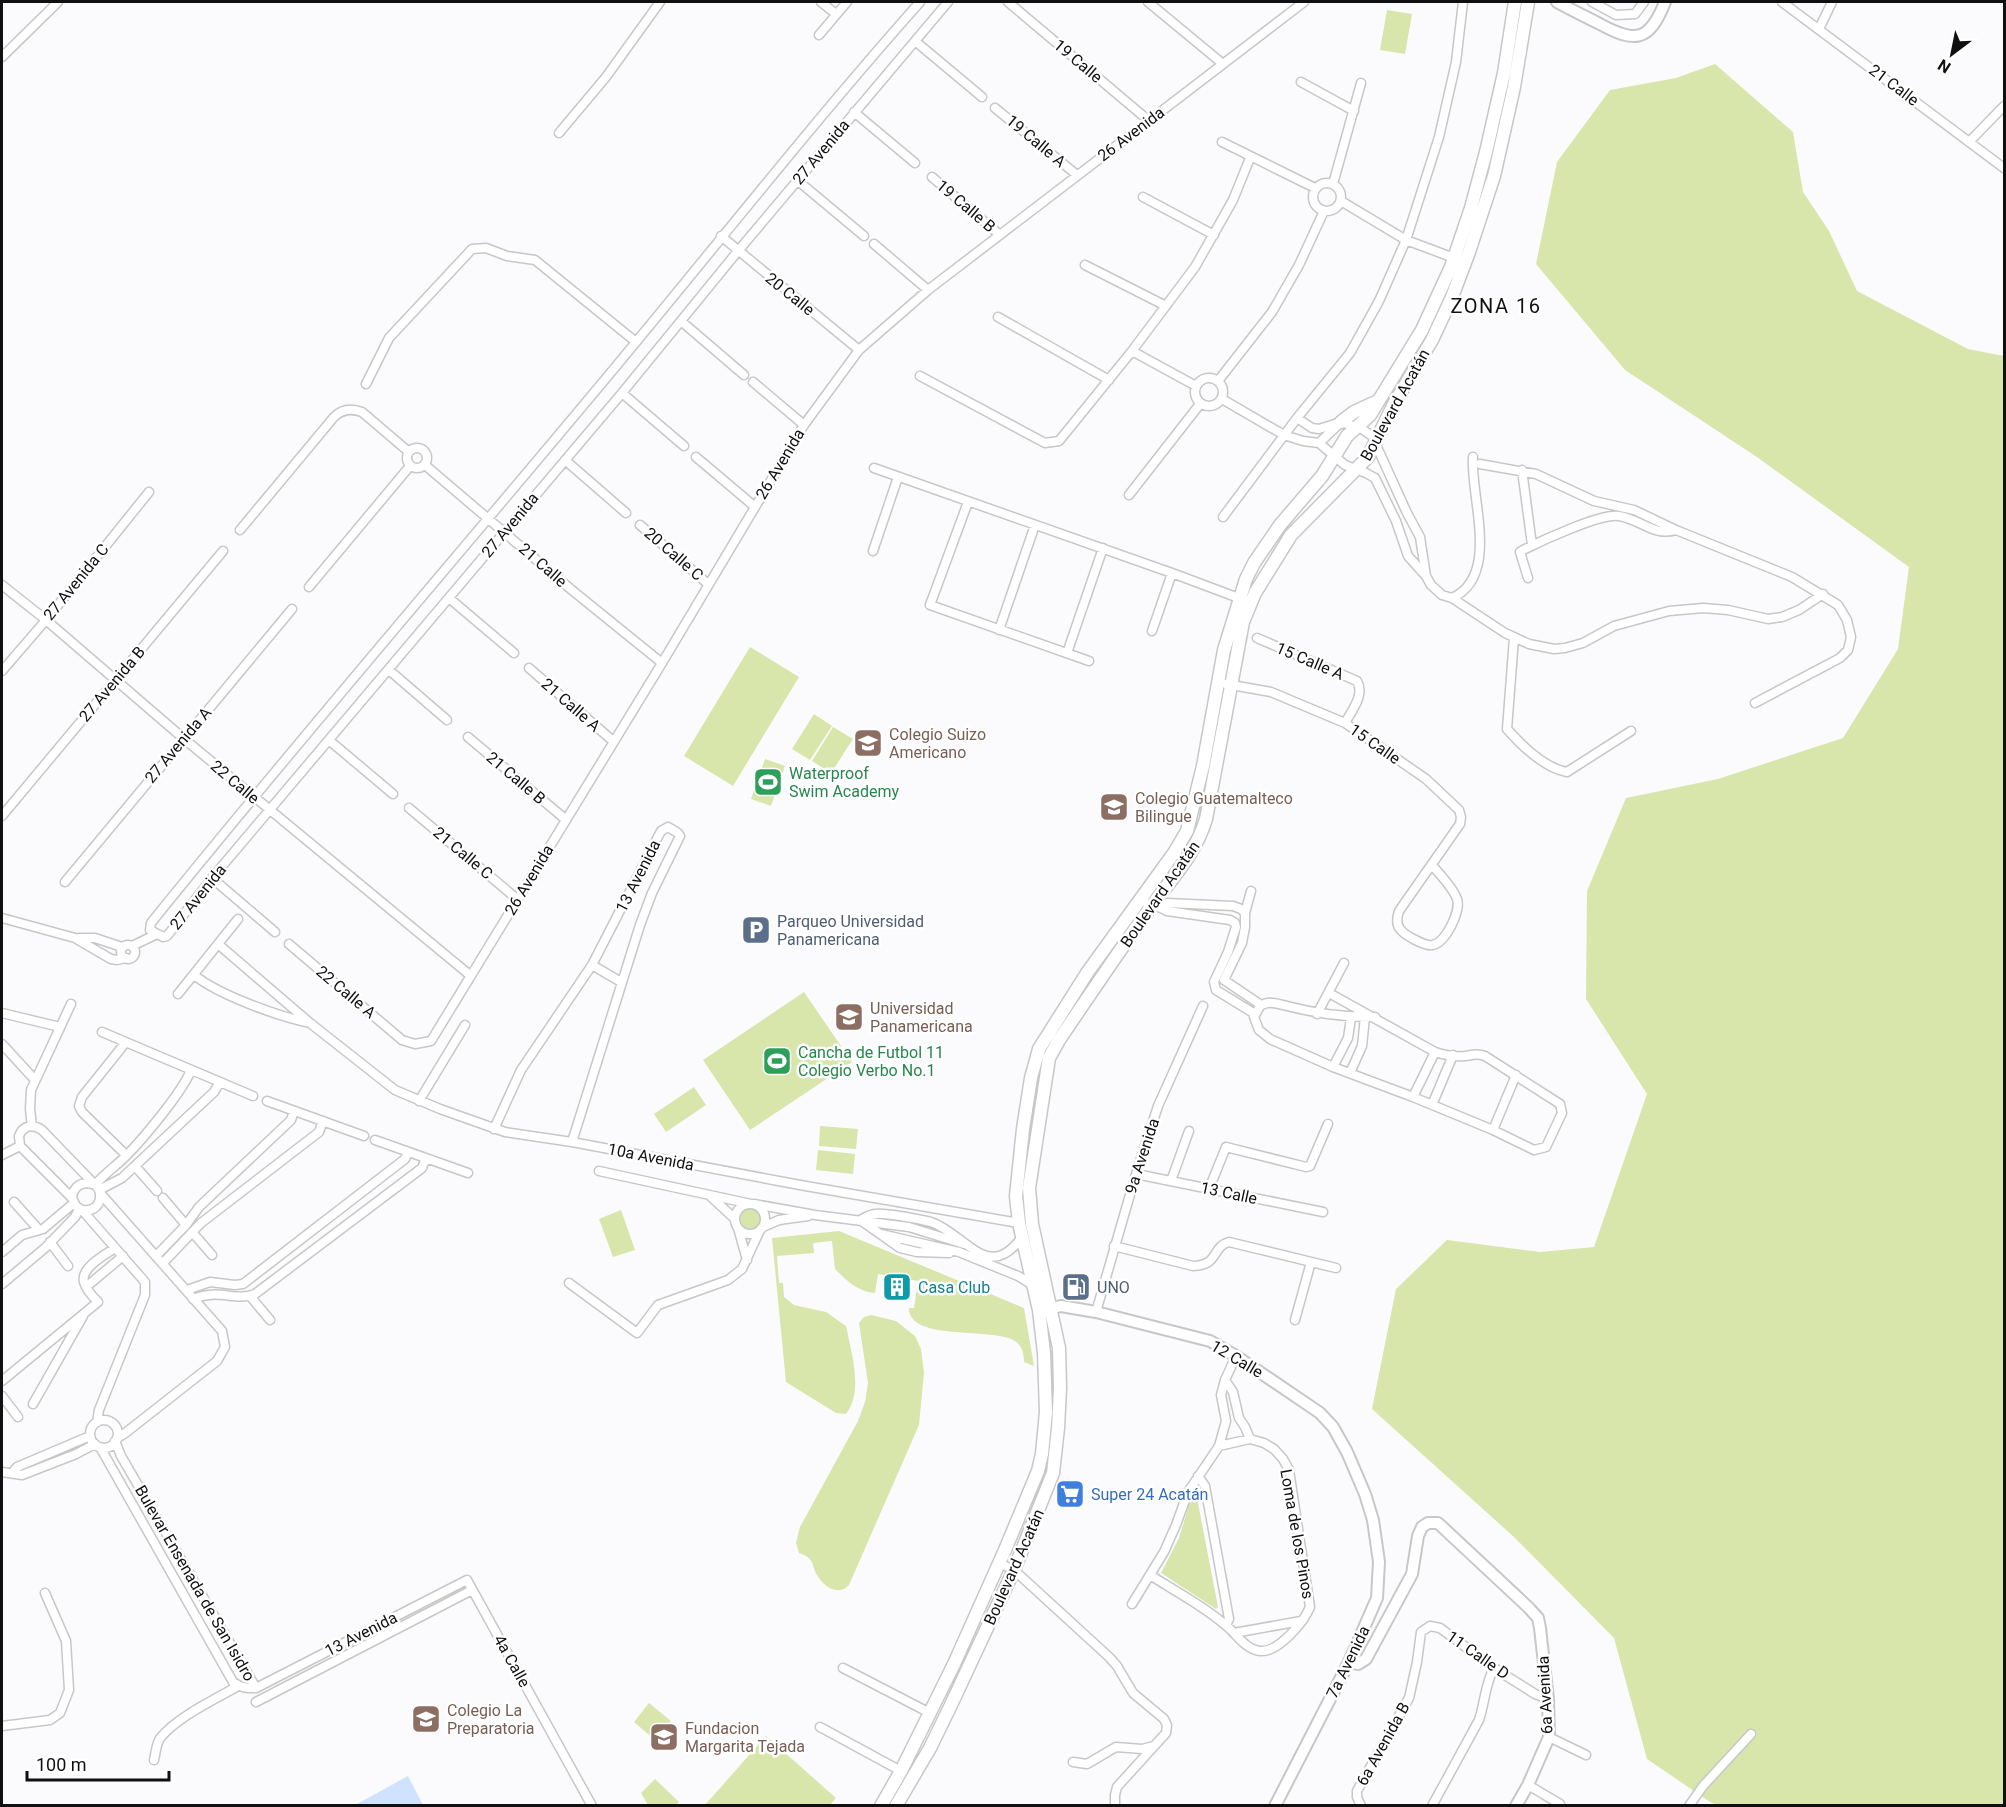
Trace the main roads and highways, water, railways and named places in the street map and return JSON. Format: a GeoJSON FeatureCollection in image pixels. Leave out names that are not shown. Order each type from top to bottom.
{"type":"FeatureCollection","features":[{"type":"Feature","properties":{"kind":"main road","name":"Boulevard Acatán"},"geometry":{"type":"LineString","coordinates":[[881,1806],[930,1713],[999,1563],[1038,1471],[1042,1454],[1045,1433],[1045,1309],[1029,1188],[1049,1058],[1062,1035],[1151,904],[1191,823],[1217,683],[1245,601],[1254,563],[1280,525],[1322,476],[1347,436],[1370,415],[1422,330],[1454,258],[1471,208],[1489,141],[1504,73],[1515,2]]}},
{"type":"Feature","properties":{"kind":"main road","name":"Boulevard Acatán"},"geometry":{"type":"LineString","coordinates":[[896,1806],[930,1748],[1014,1570],[1053,1473],[1060,1378],[1059,1348],[1045,1309],[1033,1285],[1019,1223],[1016,1196],[1017,1169],[1031,1078],[1038,1049],[1087,974],[1151,904],[1190,856],[1203,827],[1243,622],[1245,601],[1255,593],[1291,535],[1366,461],[1395,402],[1432,340],[1469,252],[1494,176],[1506,129],[1528,2]]}},
{"type":"Feature","properties":{"kind":"main road"},"geometry":{"type":"LineString","coordinates":[[1341,422],[1354,412],[1378,401]]}},
{"type":"Feature","properties":{"kind":"water"},"geometry":{"type":"Polygon","coordinates":[[[408,1776],[423,1805],[358,1806],[357,1804],[408,1776]]]}},
{"type":"Feature","properties":{"kind":"place","name":"Colegio Suizo Americano"},"geometry":{"type":"Point","coordinates":[868,743]}},
{"type":"Feature","properties":{"kind":"place","name":"Waterproof Swim Academy"},"geometry":{"type":"Point","coordinates":[768,782]}},
{"type":"Feature","properties":{"kind":"place","name":"Colegio Guatemalteco Bilingue"},"geometry":{"type":"Point","coordinates":[1114,807]}},
{"type":"Feature","properties":{"kind":"place","name":"Parqueo Universidad Panamericana"},"geometry":{"type":"Point","coordinates":[756,930]}},
{"type":"Feature","properties":{"kind":"place","name":"Universidad Panamericana"},"geometry":{"type":"Point","coordinates":[849,1017]}},
{"type":"Feature","properties":{"kind":"place","name":"Cancha de Futbol 11 Colegio Verbo No.1"},"geometry":{"type":"Point","coordinates":[777,1061]}},
{"type":"Feature","properties":{"kind":"place","name":"Casa Club"},"geometry":{"type":"Point","coordinates":[897,1287]}},
{"type":"Feature","properties":{"kind":"place","name":"UNO"},"geometry":{"type":"Point","coordinates":[1076,1287]}},
{"type":"Feature","properties":{"kind":"place","name":"Super 24 Acatán"},"geometry":{"type":"Point","coordinates":[1070,1494]}},
{"type":"Feature","properties":{"kind":"place","name":"Colegio La Preparatoria"},"geometry":{"type":"Point","coordinates":[426,1719]}},
{"type":"Feature","properties":{"kind":"place","name":"Fundacion Margarita Tejada"},"geometry":{"type":"Point","coordinates":[664,1737]}},
{"type":"Feature","properties":{"kind":"district","name":"ZONA 16"},"geometry":{"type":"Point","coordinates":[1496,306]}}]}
